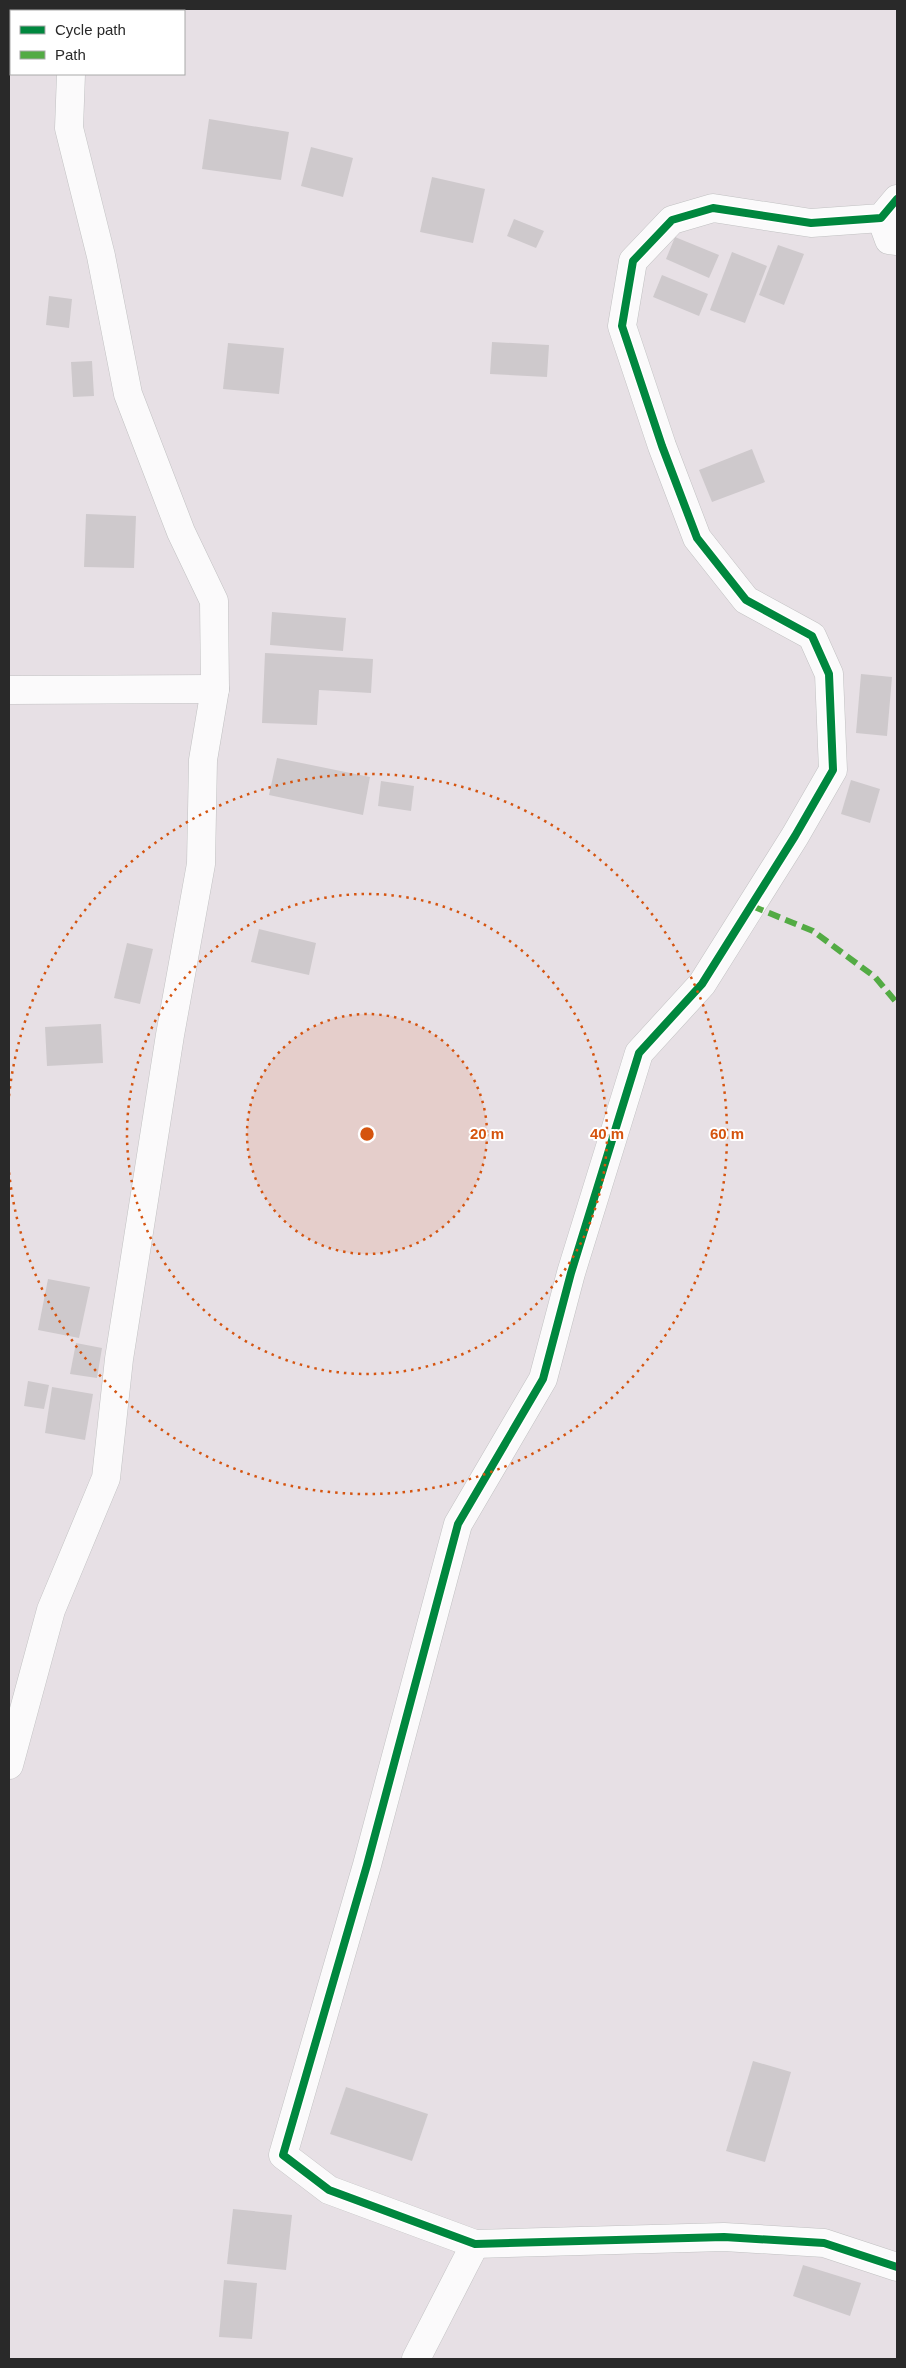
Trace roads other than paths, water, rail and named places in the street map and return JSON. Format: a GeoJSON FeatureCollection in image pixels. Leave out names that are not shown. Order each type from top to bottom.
{"type":"FeatureCollection","features":[{"type":"Feature","properties":{"kind":"street"},"geometry":{"type":"LineString","coordinates":[[9,1765],[51,1610],[106,1478],[119,1358],[170,1035],[201,864],[203,760],[215,689],[214,601],[181,532],[128,394],[101,256],[69,128],[71,75]]}},
{"type":"Feature","properties":{"kind":"street"},"geometry":{"type":"LineString","coordinates":[[897,240],[890,240],[889,209],[811,224],[713,208],[672,220],[633,261],[622,326],[662,446],[696,538],[746,600],[812,636],[828,674],[833,770],[796,836],[702,984],[639,1054],[571,1273],[543,1379],[458,1524],[367,1865],[283,2155],[329,2190],[475,2244],[724,2237],[824,2243],[897,2267]]}},
{"type":"Feature","properties":{"kind":"street"},"geometry":{"type":"LineString","coordinates":[[9,690],[215,689]]}},
{"type":"Feature","properties":{"kind":"street"},"geometry":{"type":"LineString","coordinates":[[416,2359],[475,2244]]}}]}
